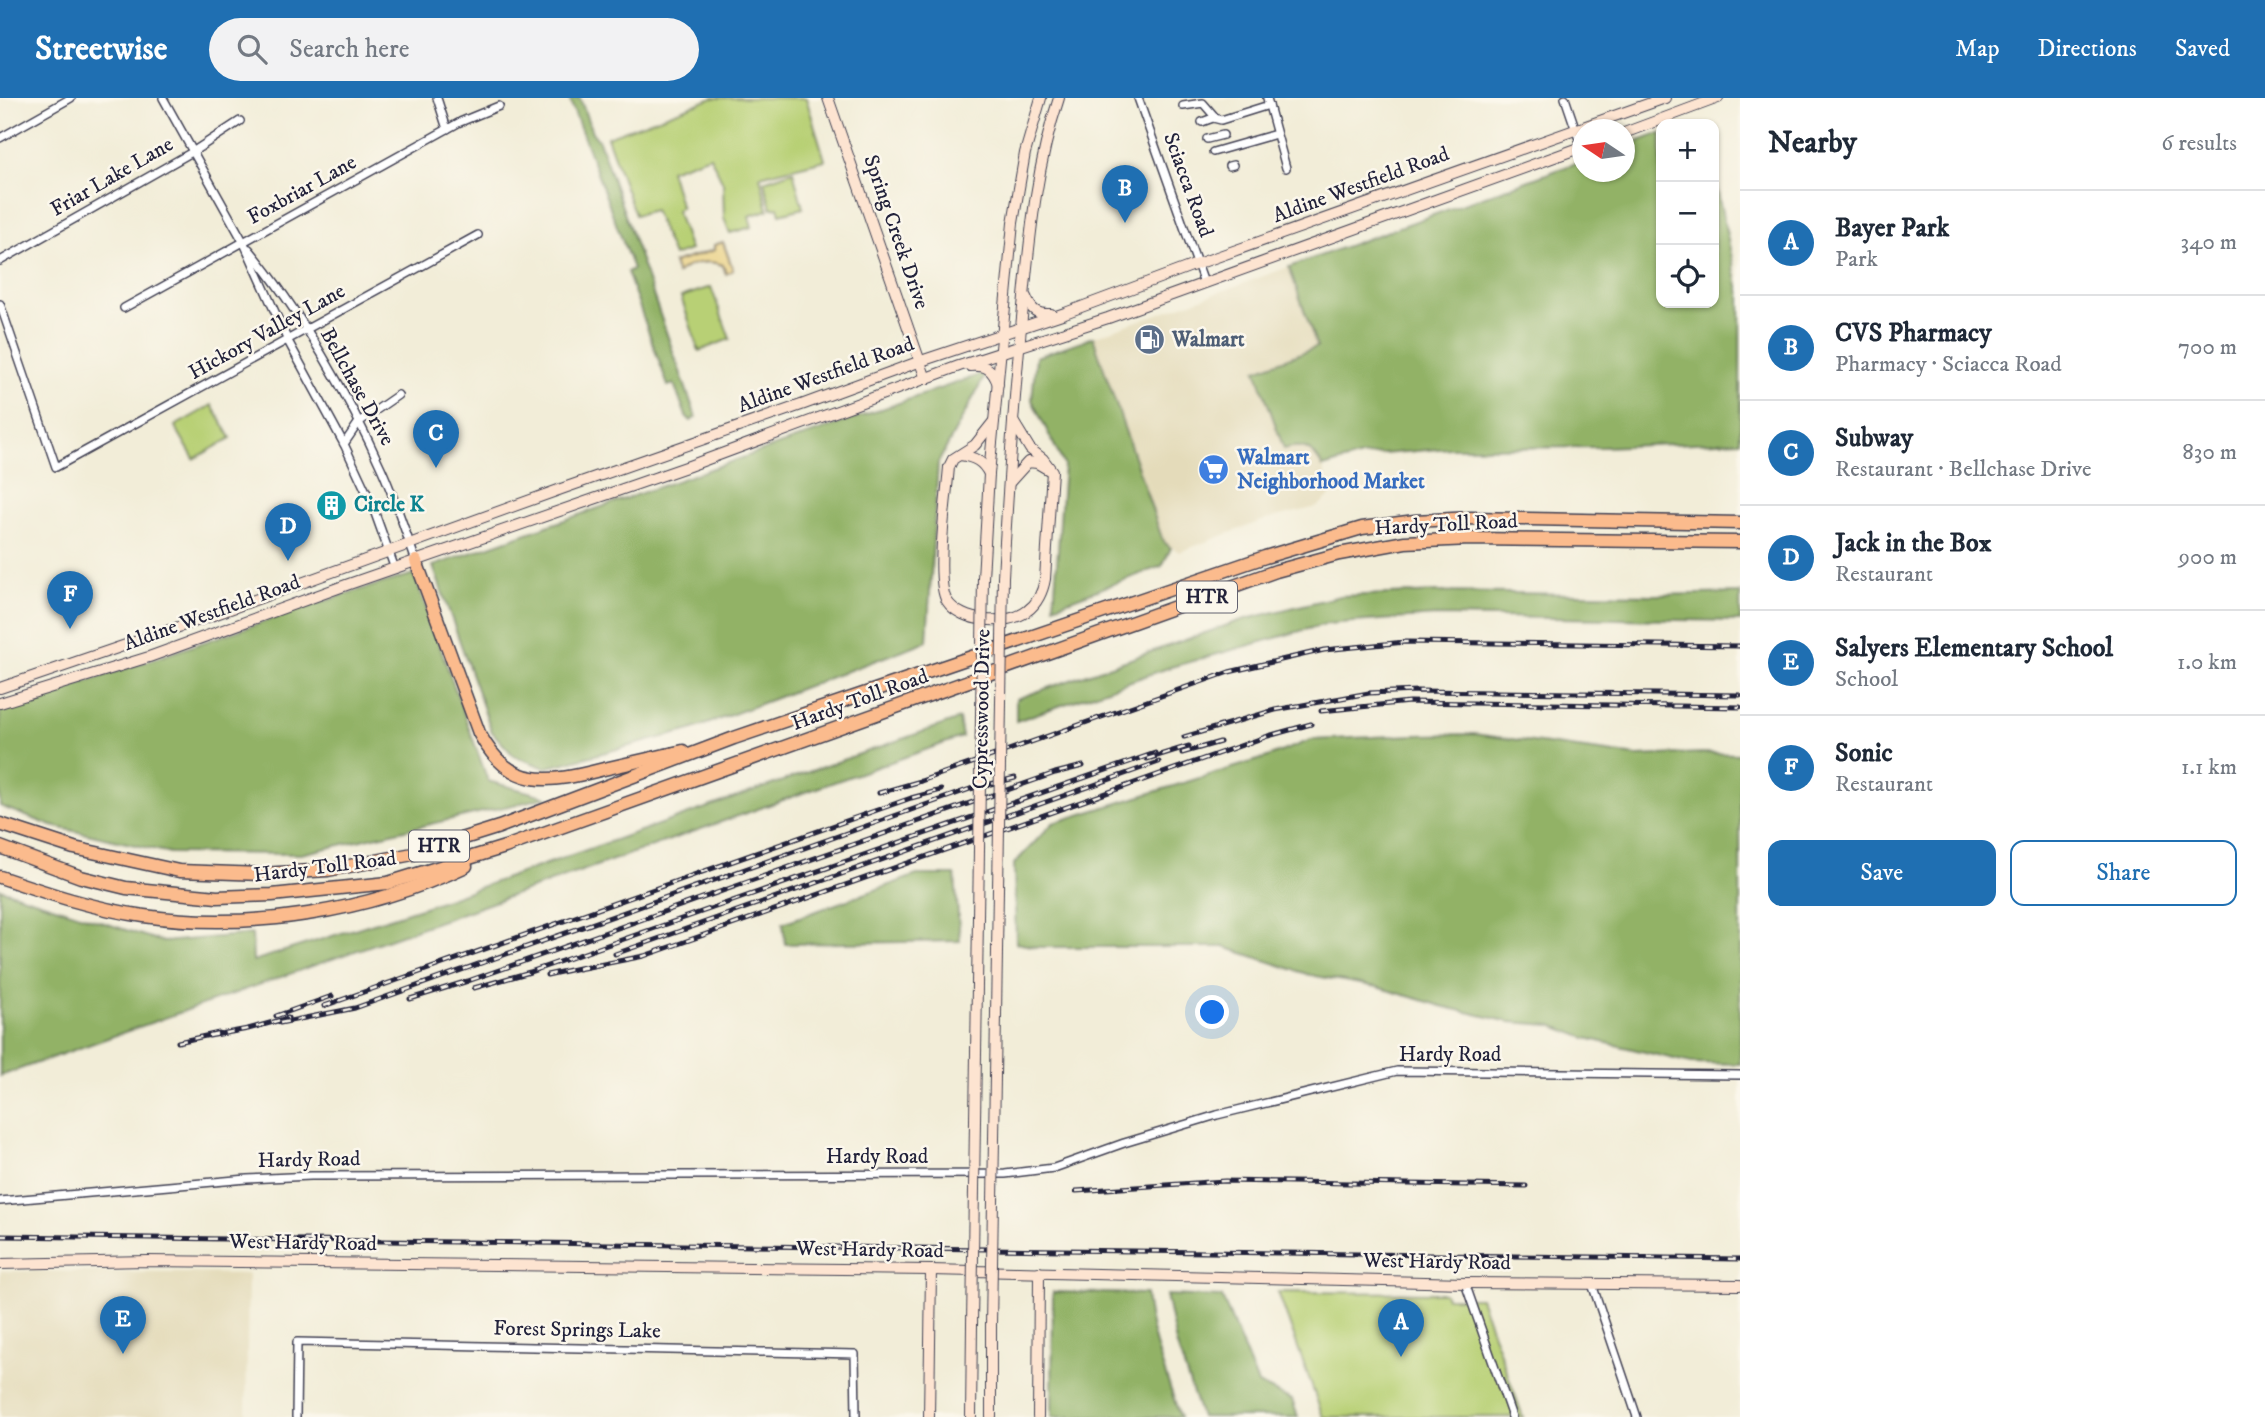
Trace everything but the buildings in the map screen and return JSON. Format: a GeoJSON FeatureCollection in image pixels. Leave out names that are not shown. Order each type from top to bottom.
{"type":"FeatureCollection","features":[{"type":"Feature","properties":{"kind":"highway","name":"Hardy Toll Road"},"geometry":{"type":"LineString","coordinates":[[0,824],[74,848],[178,871],[262,874],[328,870],[413,854],[499,827],[734,738],[1265,557],[1362,528],[1415,521],[1471,518],[1740,523]]}},
{"type":"Feature","properties":{"kind":"highway","name":"Hardy Toll Road"},"geometry":{"type":"LineString","coordinates":[[0,847],[81,877],[126,888],[217,897],[272,895],[388,883],[505,847],[1276,571],[1339,554],[1405,542],[1469,539],[1740,542]]}},
{"type":"Feature","properties":{"kind":"highway"},"geometry":{"type":"LineString","coordinates":[[416,561],[479,733],[493,755],[510,769],[531,778],[560,780],[734,738]]}},
{"type":"Feature","properties":{"kind":"highway"},"geometry":{"type":"LineString","coordinates":[[0,877],[111,910],[184,920],[223,920],[330,911],[438,879],[505,847]]}},
{"type":"Feature","properties":{"kind":"main road","name":"Spring Creek Drive"},"geometry":{"type":"LineString","coordinates":[[828,98],[926,379]]}},
{"type":"Feature","properties":{"kind":"main road","name":"Cypresswood Drive"},"geometry":{"type":"LineString","coordinates":[[971,1417],[983,578],[989,474],[1013,223],[1025,153],[1041,98]]}},
{"type":"Feature","properties":{"kind":"main road","name":"Cypresswood Drive"},"geometry":{"type":"LineString","coordinates":[[992,1417],[991,1326],[1003,577],[1013,421],[1033,206],[1042,157],[1059,98]]}},
{"type":"Feature","properties":{"kind":"main road","name":"Aldine Westfield Road"},"geometry":{"type":"LineString","coordinates":[[1606,119],[1665,98]]}},
{"type":"Feature","properties":{"kind":"main road"},"geometry":{"type":"LineString","coordinates":[[1635,129],[1718,98]]}},
{"type":"Feature","properties":{"kind":"main road","name":"Aldine Westfield Road"},"geometry":{"type":"LineString","coordinates":[[0,688],[205,618],[1572,131]]}},
{"type":"Feature","properties":{"kind":"main road","name":"Aldine Westfield Road"},"geometry":{"type":"LineString","coordinates":[[0,703],[149,657],[689,466],[959,366],[1204,283],[1572,151]]}},
{"type":"Feature","properties":{"kind":"main road"},"geometry":{"type":"LineString","coordinates":[[1025,153],[1042,157]]}},
{"type":"Feature","properties":{"kind":"main road"},"geometry":{"type":"LineString","coordinates":[[1341,213],[1348,232]]}},
{"type":"Feature","properties":{"kind":"main road"},"geometry":{"type":"LineString","coordinates":[[1024,293],[1033,311],[1042,315],[1065,313]]}},
{"type":"Feature","properties":{"kind":"main road"},"geometry":{"type":"LineString","coordinates":[[959,366],[984,365],[994,374],[998,386]]}},
{"type":"Feature","properties":{"kind":"main road"},"geometry":{"type":"LineString","coordinates":[[804,404],[808,423]]}},
{"type":"Feature","properties":{"kind":"main road"},"geometry":{"type":"LineString","coordinates":[[994,421],[975,445],[953,459],[949,467],[941,578],[947,601],[955,609],[974,619],[995,620],[1018,616],[1028,611],[1041,595],[1045,579],[1052,471],[1043,459],[1030,449],[1013,421]]}},
{"type":"Feature","properties":{"kind":"main road"},"geometry":{"type":"LineString","coordinates":[[683,446],[689,466]]}},
{"type":"Feature","properties":{"kind":"main road"},"geometry":{"type":"LineString","coordinates":[[960,455],[977,459],[989,474]]}},
{"type":"Feature","properties":{"kind":"main road"},"geometry":{"type":"LineString","coordinates":[[1009,484],[1028,462],[1037,463],[1052,471]]}},
{"type":"Feature","properties":{"kind":"main road"},"geometry":{"type":"LineString","coordinates":[[564,488],[570,507]]}},
{"type":"Feature","properties":{"kind":"main road"},"geometry":{"type":"LineString","coordinates":[[205,618],[211,634]]}},
{"type":"Feature","properties":{"kind":"main road"},"geometry":{"type":"LineString","coordinates":[[82,661],[88,676]]}},
{"type":"Feature","properties":{"kind":"main road","name":"West Hardy Road"},"geometry":{"type":"LineString","coordinates":[[0,1264],[147,1261],[931,1270],[1465,1283],[1740,1285]]}},
{"type":"Feature","properties":{"kind":"main road"},"geometry":{"type":"LineString","coordinates":[[929,1417],[931,1270]]}},
{"type":"Feature","properties":{"kind":"main road"},"geometry":{"type":"LineString","coordinates":[[1038,1417],[1039,1272]]}},
{"type":"Feature","properties":{"kind":"street"},"geometry":{"type":"LineString","coordinates":[[0,138],[71,98]]}},
{"type":"Feature","properties":{"kind":"street","name":"Bellchase Drive"},"geometry":{"type":"LineString","coordinates":[[163,98],[244,243],[288,341],[344,444],[371,502],[395,569]]}},
{"type":"Feature","properties":{"kind":"street"},"geometry":{"type":"LineString","coordinates":[[437,98],[447,129]]}},
{"type":"Feature","properties":{"kind":"street","name":"Sciacca Road"},"geometry":{"type":"LineString","coordinates":[[1138,98],[1204,283]]}},
{"type":"Feature","properties":{"kind":"street"},"geometry":{"type":"LineString","coordinates":[[1565,98],[1572,120]]}},
{"type":"Feature","properties":{"kind":"street"},"geometry":{"type":"LineString","coordinates":[[1183,106],[1203,103],[1221,120],[1268,102],[1286,168]]}},
{"type":"Feature","properties":{"kind":"street","name":"Foxbriar Lane"},"geometry":{"type":"LineString","coordinates":[[124,308],[447,129],[499,106]]}},
{"type":"Feature","properties":{"kind":"street"},"geometry":{"type":"LineString","coordinates":[[1202,122],[1216,118]]}},
{"type":"Feature","properties":{"kind":"street","name":"Friar Lake Lane"},"geometry":{"type":"LineString","coordinates":[[0,261],[194,151],[240,121]]}},
{"type":"Feature","properties":{"kind":"street"},"geometry":{"type":"LineString","coordinates":[[1207,139],[1224,134],[1225,148]]}},
{"type":"Feature","properties":{"kind":"street"},"geometry":{"type":"LineString","coordinates":[[1213,152],[1276,134]]}},
{"type":"Feature","properties":{"kind":"street","name":"Hickory Valley Lane"},"geometry":{"type":"LineString","coordinates":[[0,304],[56,467],[478,235]]}},
{"type":"Feature","properties":{"kind":"street","name":"Bellchase Drive"},"geometry":{"type":"LineString","coordinates":[[244,243],[265,268],[306,331],[359,422],[383,471],[416,561]]}},
{"type":"Feature","properties":{"kind":"street"},"geometry":{"type":"LineString","coordinates":[[344,444],[359,422],[398,395]]}},
{"type":"Feature","properties":{"kind":"street","name":"Hardy Road"},"geometry":{"type":"LineString","coordinates":[[0,1201],[247,1179],[311,1176],[1005,1174],[1054,1168],[1124,1143],[1217,1115],[1397,1071],[1740,1074]]}},
{"type":"Feature","properties":{"kind":"street"},"geometry":{"type":"LineString","coordinates":[[1465,1283],[1512,1417]]}},
{"type":"Feature","properties":{"kind":"street"},"geometry":{"type":"LineString","coordinates":[[1592,1284],[1637,1417]]}},
{"type":"Feature","properties":{"kind":"street","name":"Forest Springs Lake"},"geometry":{"type":"LineString","coordinates":[[296,1417],[297,1342],[855,1354],[856,1417]]}},
{"type":"Feature","properties":{"kind":"shaded area"},"geometry":{"type":"Polygon","coordinates":[[[1289,267],[1317,348],[1284,449],[1297,445],[1315,453],[1323,467],[1331,495],[1317,507],[1267,519],[1179,552],[1163,541],[1093,337],[1289,267]]]}},
{"type":"Feature","properties":{"kind":"shaded area"},"geometry":{"type":"Polygon","coordinates":[[[0,1271],[248,1274],[246,1417],[0,1417],[0,1271]]]}},
{"type":"Feature","properties":{"kind":"green space"},"geometry":{"type":"Polygon","coordinates":[[[569,98],[580,98],[592,132],[599,141],[696,417],[691,421],[686,416],[674,384],[668,386],[627,272],[633,269],[569,98]]]}},
{"type":"Feature","properties":{"kind":"green space"},"geometry":{"type":"Polygon","coordinates":[[[713,98],[806,98],[825,160],[760,176],[768,210],[749,216],[752,227],[730,233],[724,218],[723,183],[710,156],[670,170],[681,208],[676,210],[690,250],[673,256],[654,210],[635,215],[607,137],[713,98]]]}},
{"type":"Feature","properties":{"kind":"green space"},"geometry":{"type":"Polygon","coordinates":[[[1656,135],[1656,308],[1719,308],[1719,198],[1740,295],[1740,441],[1603,447],[1450,448],[1361,456],[1323,467],[1307,449],[1284,449],[1256,370],[1317,347],[1289,267],[1572,165],[1572,182],[1635,182],[1635,142],[1656,135]]]}},
{"type":"Feature","properties":{"kind":"green space"},"geometry":{"type":"Polygon","coordinates":[[[793,171],[803,208],[780,214],[778,207],[771,208],[764,181],[793,171]]]}},
{"type":"Feature","properties":{"kind":"green space"},"geometry":{"type":"Polygon","coordinates":[[[711,287],[730,339],[699,351],[681,297],[711,287]]]}},
{"type":"Feature","properties":{"kind":"green space"},"geometry":{"type":"Polygon","coordinates":[[[1093,337],[1163,541],[1171,548],[1162,566],[1054,606],[1064,465],[1032,400],[1036,357],[1093,337]]]}},
{"type":"Feature","properties":{"kind":"green space"},"geometry":{"type":"Polygon","coordinates":[[[987,372],[938,463],[927,641],[691,730],[545,768],[514,756],[492,732],[433,566],[987,372]]]}},
{"type":"Feature","properties":{"kind":"green space"},"geometry":{"type":"Polygon","coordinates":[[[212,405],[231,438],[194,459],[175,426],[212,405]]]}},
{"type":"Feature","properties":{"kind":"green space"},"geometry":{"type":"Polygon","coordinates":[[[414,574],[488,781],[547,797],[301,854],[170,853],[52,826],[0,806],[0,711],[349,593],[414,574]]]}},
{"type":"Feature","properties":{"kind":"green space"},"geometry":{"type":"Polygon","coordinates":[[[1438,592],[1655,595],[1740,593],[1740,621],[1436,616],[1326,624],[1171,667],[1016,721],[1016,699],[1242,620],[1340,596],[1438,592]]]}},
{"type":"Feature","properties":{"kind":"green space"},"geometry":{"type":"Polygon","coordinates":[[[959,719],[962,737],[0,1076],[0,889],[163,942],[252,934],[253,961],[421,908],[959,719]]]}},
{"type":"Feature","properties":{"kind":"green space"},"geometry":{"type":"Polygon","coordinates":[[[1474,734],[1637,756],[1740,754],[1740,1064],[1691,1063],[1586,1038],[1551,1025],[1510,1022],[1377,987],[1310,975],[1224,947],[1036,947],[1016,943],[1014,864],[1053,823],[1265,758],[1311,740],[1474,734]]]}},
{"type":"Feature","properties":{"kind":"green space"},"geometry":{"type":"Polygon","coordinates":[[[917,875],[955,875],[960,941],[785,944],[783,923],[917,875]]]}},
{"type":"Feature","properties":{"kind":"green space"},"geometry":{"type":"Polygon","coordinates":[[[1053,1292],[1146,1294],[1155,1341],[1180,1417],[1052,1417],[1053,1292]]]}},
{"type":"Feature","properties":{"kind":"green space"},"geometry":{"type":"Polygon","coordinates":[[[1278,1292],[1444,1293],[1446,1298],[1480,1298],[1523,1417],[1323,1417],[1278,1292]]]}},
{"type":"Feature","properties":{"kind":"green space"},"geometry":{"type":"Polygon","coordinates":[[[1166,1295],[1222,1297],[1258,1384],[1292,1400],[1298,1417],[1201,1417],[1176,1343],[1166,1295]]]}},
{"type":"Feature","properties":{"kind":"sand"},"geometry":{"type":"Polygon","coordinates":[[[723,242],[733,270],[726,274],[723,265],[705,262],[687,267],[677,274],[673,263],[714,250],[714,245],[723,242]]]}},
{"type":"Feature","properties":{"kind":"railway"},"geometry":{"type":"LineString","coordinates":[[879,793],[921,781],[1229,672],[1324,650],[1405,642],[1740,646]]}},
{"type":"Feature","properties":{"kind":"railway"},"geometry":{"type":"LineString","coordinates":[[1184,737],[1275,710],[1369,693],[1417,691],[1740,695]]}},
{"type":"Feature","properties":{"kind":"railway"},"geometry":{"type":"LineString","coordinates":[[1321,711],[1409,702],[1740,707]]}},
{"type":"Feature","properties":{"kind":"railway"},"geometry":{"type":"LineString","coordinates":[[578,969],[644,956],[1268,736],[1311,724]]}},
{"type":"Feature","properties":{"kind":"railway"},"geometry":{"type":"LineString","coordinates":[[1182,753],[1220,742]]}},
{"type":"Feature","properties":{"kind":"railway"},"geometry":{"type":"LineString","coordinates":[[1147,759],[1189,746]]}},
{"type":"Feature","properties":{"kind":"railway"},"geometry":{"type":"LineString","coordinates":[[474,988],[530,972],[1155,753]]}},
{"type":"Feature","properties":{"kind":"railway"},"geometry":{"type":"LineString","coordinates":[[615,954],[1159,762]]}},
{"type":"Feature","properties":{"kind":"railway"},"geometry":{"type":"LineString","coordinates":[[410,999],[468,981],[1055,773],[1083,766]]}},
{"type":"Feature","properties":{"kind":"railway"},"geometry":{"type":"LineString","coordinates":[[280,1023],[355,1008],[970,789],[1015,778]]}},
{"type":"Feature","properties":{"kind":"railway"},"geometry":{"type":"LineString","coordinates":[[324,1006],[911,798],[941,790]]}},
{"type":"Feature","properties":{"kind":"railway"},"geometry":{"type":"LineString","coordinates":[[547,975],[588,966]]}},
{"type":"Feature","properties":{"kind":"railway"},"geometry":{"type":"LineString","coordinates":[[276,1016],[332,996]]}},
{"type":"Feature","properties":{"kind":"railway"},"geometry":{"type":"LineString","coordinates":[[209,1036],[288,1018]]}},
{"type":"Feature","properties":{"kind":"railway"},"geometry":{"type":"LineString","coordinates":[[178,1042],[219,1033]]}},
{"type":"Feature","properties":{"kind":"railway"},"geometry":{"type":"LineString","coordinates":[[1076,1191],[1225,1181],[1526,1186]]}},
{"type":"Feature","properties":{"kind":"railway"},"geometry":{"type":"LineString","coordinates":[[0,1236],[1740,1259]]}},
{"type":"Feature","properties":{"kind":"place","name":"CVS Pharmacy"},"geometry":{"type":"Point","coordinates":[1125,223]}},
{"type":"Feature","properties":{"kind":"place","name":"Walmart"},"geometry":{"type":"Point","coordinates":[1149,340]}},
{"type":"Feature","properties":{"kind":"place","name":"Subway"},"geometry":{"type":"Point","coordinates":[436,468]}},
{"type":"Feature","properties":{"kind":"place","name":"Walmart Neighborhood Market"},"geometry":{"type":"Point","coordinates":[1214,470]}},
{"type":"Feature","properties":{"kind":"place","name":"Circle K"},"geometry":{"type":"Point","coordinates":[331,505]}},
{"type":"Feature","properties":{"kind":"place","name":"Jack in the Box"},"geometry":{"type":"Point","coordinates":[288,561]}},
{"type":"Feature","properties":{"kind":"place","name":"Sonic"},"geometry":{"type":"Point","coordinates":[70,629]}},
{"type":"Feature","properties":{"kind":"place","name":"Salyers Elementary School"},"geometry":{"type":"Point","coordinates":[123,1354]}},
{"type":"Feature","properties":{"kind":"place","name":"Bayer Park"},"geometry":{"type":"Point","coordinates":[1401,1357]}}]}
